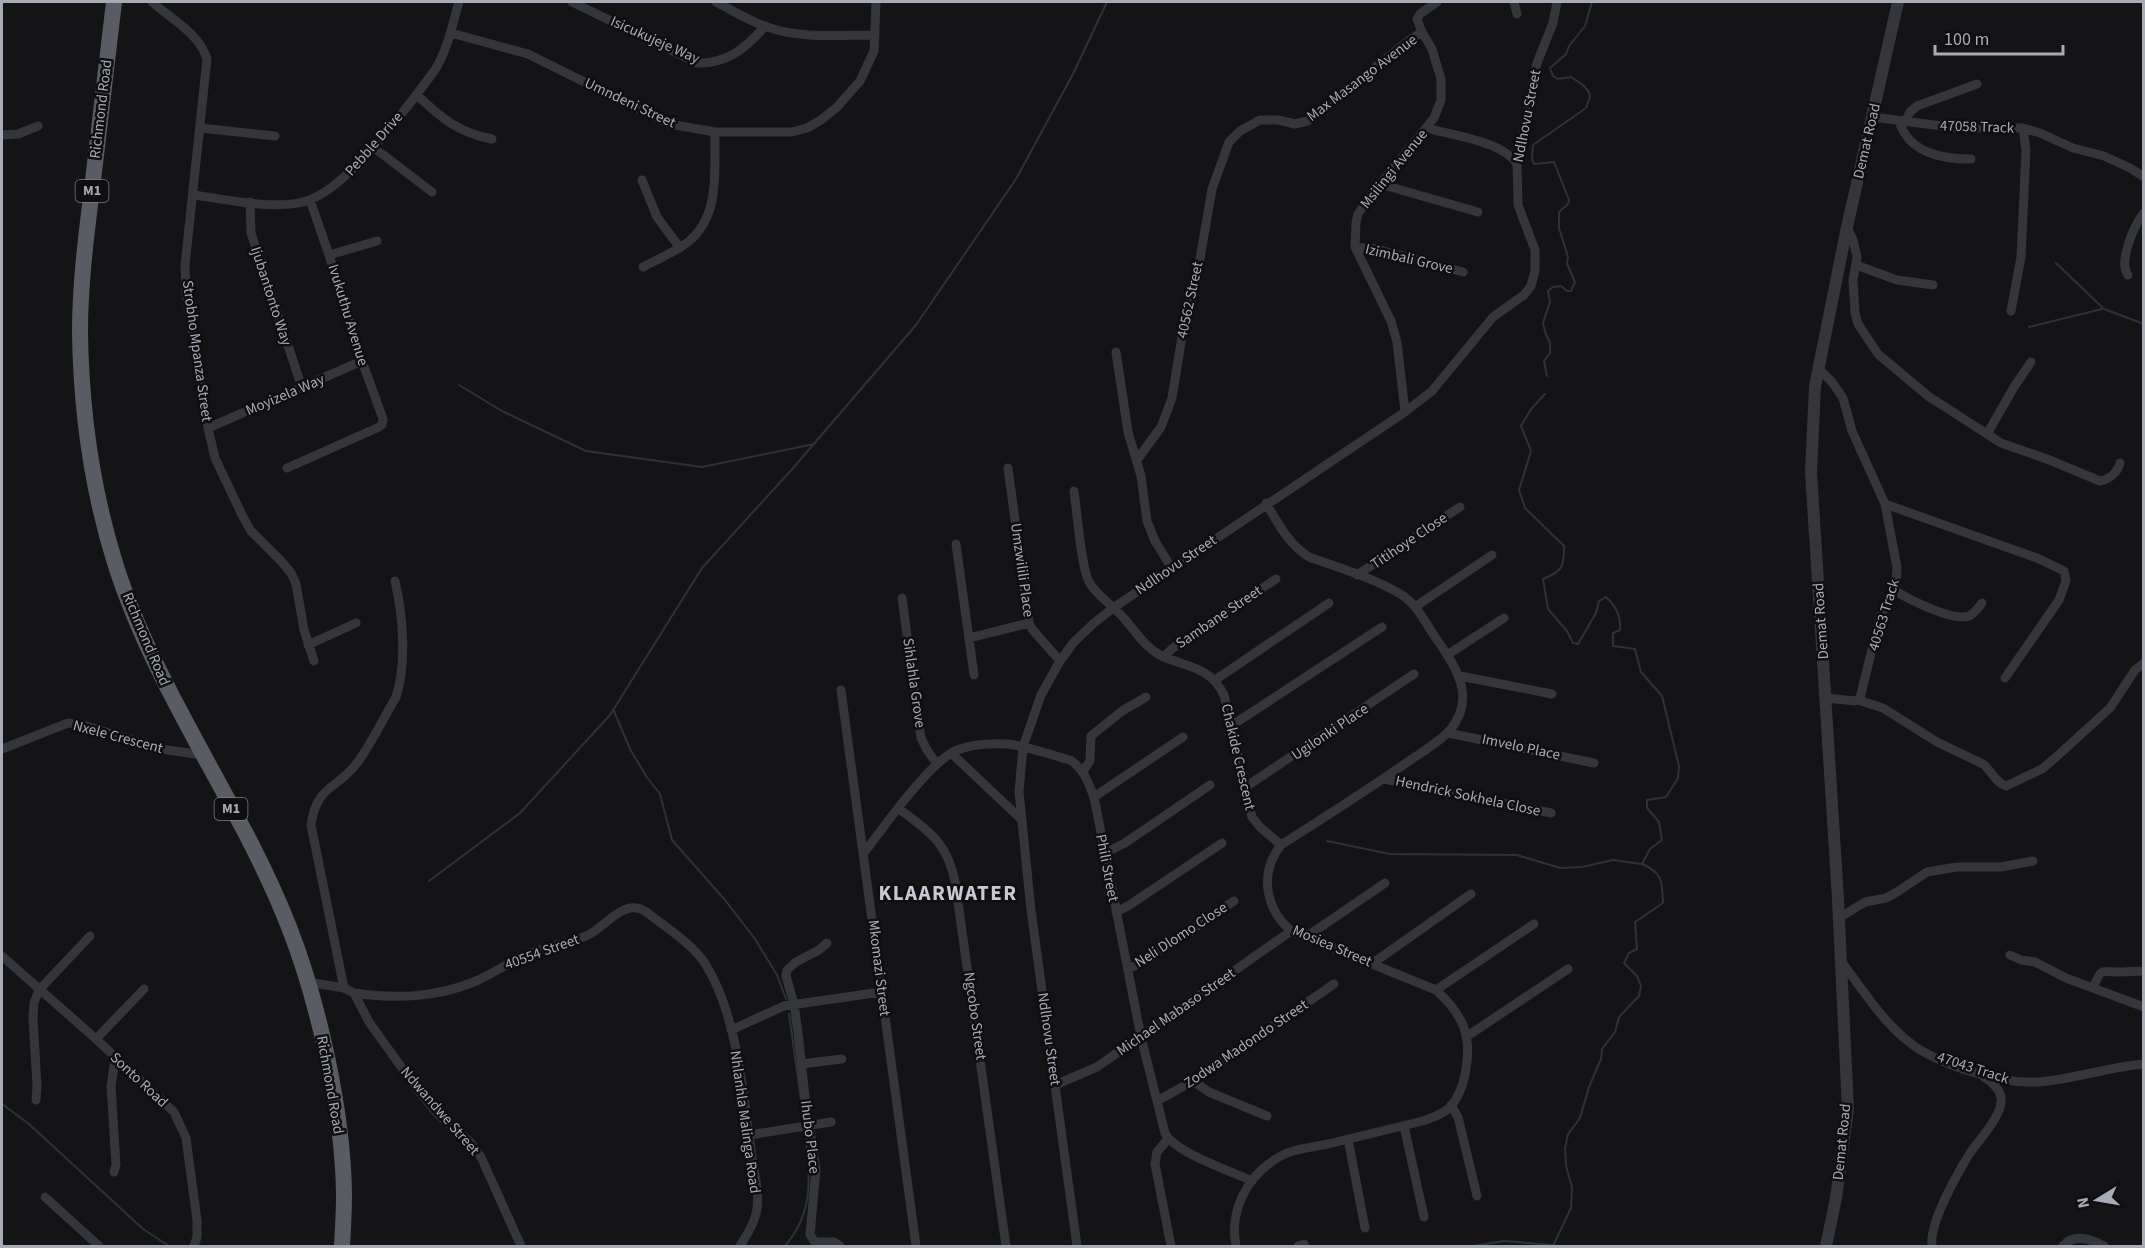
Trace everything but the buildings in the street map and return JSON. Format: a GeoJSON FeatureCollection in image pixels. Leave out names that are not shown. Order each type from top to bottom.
{"type":"FeatureCollection","features":[{"type":"Feature","properties":{"kind":"highway","name":"Richmond Road"},"geometry":{"type":"LineString","coordinates":[[114,2],[82,267],[80,330],[87,432],[100,508],[130,609],[164,681],[267,878],[289,927],[308,982],[325,1047],[339,1131],[344,1192],[342,1246]]}},
{"type":"Feature","properties":{"kind":"street","name":"Strobho Mpanza Street"},"geometry":{"type":"LineString","coordinates":[[152,2],[191,33],[205,54],[206,67],[187,240],[186,293],[215,458],[251,531],[281,561],[296,584],[308,645],[314,661]]}},
{"type":"Feature","properties":{"kind":"street","name":"Pebble Drive"},"geometry":{"type":"LineString","coordinates":[[193,195],[249,202],[291,204],[310,200],[345,178],[417,95],[442,59],[459,2]]}},
{"type":"Feature","properties":{"kind":"street","name":"Isicukujeje Way"},"geometry":{"type":"LineString","coordinates":[[572,2],[697,63],[720,61],[731,57],[751,43],[765,26]]}},
{"type":"Feature","properties":{"kind":"street"},"geometry":{"type":"LineString","coordinates":[[716,2],[765,26],[794,33],[875,35]]}},
{"type":"Feature","properties":{"kind":"street","name":"Umndeni Street"},"geometry":{"type":"LineString","coordinates":[[451,33],[528,54],[669,124],[715,132],[792,132],[807,128],[821,120],[860,81],[872,59],[876,2]]}},
{"type":"Feature","properties":{"kind":"street"},"geometry":{"type":"LineString","coordinates":[[1422,32],[1417,23],[1418,17],[1437,2]]}},
{"type":"Feature","properties":{"kind":"street"},"geometry":{"type":"LineString","coordinates":[[1514,2],[1516,14]]}},
{"type":"Feature","properties":{"kind":"street","name":"Ndlhovu Street"},"geometry":{"type":"LineString","coordinates":[[1077,1246],[1020,818],[1019,792],[1023,747],[1041,696],[1060,661],[1074,642],[1113,608],[1266,503],[1405,412],[1432,391],[1493,317],[1524,295],[1531,286],[1535,271],[1535,250],[1518,205],[1517,164],[1537,63],[1557,2]]}},
{"type":"Feature","properties":{"kind":"street","name":"Demat Road"},"geometry":{"type":"LineString","coordinates":[[1826,1246],[1836,1198],[1848,1109],[1839,918],[1811,472],[1815,386],[1847,227],[1898,2]]}},
{"type":"Feature","properties":{"kind":"street","name":"Msilingi Avenue"},"geometry":{"type":"LineString","coordinates":[[1355,247],[1358,214],[1434,118],[1441,100],[1441,79],[1432,49],[1422,32]]}},
{"type":"Feature","properties":{"kind":"street","name":"Max Masango Avenue"},"geometry":{"type":"LineString","coordinates":[[1235,136],[1250,124],[1260,120],[1278,120],[1295,124],[1308,121],[1422,32]]}},
{"type":"Feature","properties":{"kind":"street"},"geometry":{"type":"LineString","coordinates":[[1971,159],[1952,159],[1920,149],[1905,136],[1903,120],[1917,106],[1977,84]]}},
{"type":"Feature","properties":{"kind":"street"},"geometry":{"type":"LineString","coordinates":[[417,95],[458,129],[492,139]]}},
{"type":"Feature","properties":{"kind":"street","name":"47058 Track"},"geometry":{"type":"LineString","coordinates":[[1873,117],[1957,128],[2023,129],[2040,133],[2073,148],[2104,156],[2144,177]]}},
{"type":"Feature","properties":{"kind":"street"},"geometry":{"type":"LineString","coordinates":[[2,135],[18,134],[38,126]]}},
{"type":"Feature","properties":{"kind":"street"},"geometry":{"type":"LineString","coordinates":[[200,128],[275,136]]}},
{"type":"Feature","properties":{"kind":"street"},"geometry":{"type":"LineString","coordinates":[[1426,128],[1498,148],[1514,159],[1517,164]]}},
{"type":"Feature","properties":{"kind":"street"},"geometry":{"type":"LineString","coordinates":[[2011,311],[2021,258],[2026,150],[2023,129]]}},
{"type":"Feature","properties":{"kind":"street"},"geometry":{"type":"LineString","coordinates":[[643,267],[680,248],[700,230],[709,212],[714,192],[715,132]]}},
{"type":"Feature","properties":{"kind":"street","name":"40562 Street"},"geometry":{"type":"LineString","coordinates":[[1137,460],[1161,427],[1172,398],[1183,330],[1196,282],[1212,189],[1225,149],[1235,136]]}},
{"type":"Feature","properties":{"kind":"street"},"geometry":{"type":"LineString","coordinates":[[373,147],[432,192]]}},
{"type":"Feature","properties":{"kind":"street"},"geometry":{"type":"LineString","coordinates":[[642,180],[657,217],[680,248]]}},
{"type":"Feature","properties":{"kind":"street"},"geometry":{"type":"LineString","coordinates":[[1380,184],[1478,212]]}},
{"type":"Feature","properties":{"kind":"street","name":"Ivukuthu Avenue"},"geometry":{"type":"LineString","coordinates":[[287,468],[377,428],[383,419],[310,200]]}},
{"type":"Feature","properties":{"kind":"street","name":"Ijubantonto Way"},"geometry":{"type":"LineString","coordinates":[[249,202],[251,233],[302,388]]}},
{"type":"Feature","properties":{"kind":"street"},"geometry":{"type":"LineString","coordinates":[[2128,275],[2125,270],[2125,259],[2134,228],[2144,213]]}},
{"type":"Feature","properties":{"kind":"street"},"geometry":{"type":"LineString","coordinates":[[1847,227],[1855,247],[1856,265],[1853,280],[1855,313],[1858,324],[1878,354],[1928,396],[2001,443],[2038,455],[2100,481],[2109,478],[2119,468],[2120,463]]}},
{"type":"Feature","properties":{"kind":"street"},"geometry":{"type":"LineString","coordinates":[[329,255],[377,241]]}},
{"type":"Feature","properties":{"kind":"street"},"geometry":{"type":"LineString","coordinates":[[1355,247],[1394,331],[1401,360],[1405,412]]}},
{"type":"Feature","properties":{"kind":"street","name":"Izimbali Grove"},"geometry":{"type":"LineString","coordinates":[[1355,247],[1376,249],[1463,272]]}},
{"type":"Feature","properties":{"kind":"street"},"geometry":{"type":"LineString","coordinates":[[1856,265],[1897,280],[1933,285]]}},
{"type":"Feature","properties":{"kind":"street"},"geometry":{"type":"LineString","coordinates":[[1116,352],[1128,432],[1137,460],[1147,521],[1155,541],[1171,567]]}},
{"type":"Feature","properties":{"kind":"street","name":"Moyizela Way"},"geometry":{"type":"LineString","coordinates":[[208,428],[362,361]]}},
{"type":"Feature","properties":{"kind":"street"},"geometry":{"type":"LineString","coordinates":[[1987,434],[2031,362]]}},
{"type":"Feature","properties":{"kind":"street","name":"40563 Track"},"geometry":{"type":"LineString","coordinates":[[1819,369],[1844,398],[1852,430],[1885,504],[1897,568],[1898,578],[1894,591],[1880,617],[1862,696],[1858,700]]}},
{"type":"Feature","properties":{"kind":"street","name":"Umzwilili Place"},"geometry":{"type":"LineString","coordinates":[[1008,468],[1029,623],[1060,661]]}},
{"type":"Feature","properties":{"kind":"street"},"geometry":{"type":"LineString","coordinates":[[1074,491],[1086,576],[1092,586],[1151,650],[1205,673],[1215,680],[1329,603]]}},
{"type":"Feature","properties":{"kind":"street"},"geometry":{"type":"LineString","coordinates":[[1266,503],[1289,540],[1298,550],[1309,557],[1389,588],[1415,607],[1460,676],[1463,698],[1457,720],[1448,733],[1384,779],[1281,845]]}},
{"type":"Feature","properties":{"kind":"street"},"geometry":{"type":"LineString","coordinates":[[1885,504],[2026,554],[2064,571],[2066,581],[2059,600],[2005,678]]}},
{"type":"Feature","properties":{"kind":"street","name":"Titihoye Close"},"geometry":{"type":"LineString","coordinates":[[1358,575],[1460,507]]}},
{"type":"Feature","properties":{"kind":"street"},"geometry":{"type":"LineString","coordinates":[[956,544],[974,675]]}},
{"type":"Feature","properties":{"kind":"street"},"geometry":{"type":"LineString","coordinates":[[1415,607],[1492,555]]}},
{"type":"Feature","properties":{"kind":"street","name":"Sambane Street"},"geometry":{"type":"LineString","coordinates":[[1163,657],[1276,579]]}},
{"type":"Feature","properties":{"kind":"street"},"geometry":{"type":"LineString","coordinates":[[344,988],[311,825],[317,801],[331,785],[356,765],[396,697],[401,667],[401,608],[395,581]]}},
{"type":"Feature","properties":{"kind":"street"},"geometry":{"type":"LineString","coordinates":[[1894,591],[1920,605],[1956,617],[1968,616],[1982,603]]}},
{"type":"Feature","properties":{"kind":"street","name":"Sihlahla Grove"},"geometry":{"type":"LineString","coordinates":[[902,598],[921,738],[937,764]]}},
{"type":"Feature","properties":{"kind":"street"},"geometry":{"type":"LineString","coordinates":[[1447,655],[1504,618]]}},
{"type":"Feature","properties":{"kind":"street"},"geometry":{"type":"LineString","coordinates":[[308,645],[356,623]]}},
{"type":"Feature","properties":{"kind":"street"},"geometry":{"type":"LineString","coordinates":[[969,638],[1029,623]]}},
{"type":"Feature","properties":{"kind":"street"},"geometry":{"type":"LineString","coordinates":[[1231,726],[1382,627]]}},
{"type":"Feature","properties":{"kind":"street"},"geometry":{"type":"LineString","coordinates":[[1826,698],[1858,700],[1883,708],[1937,742],[1983,764],[2001,784],[2006,786],[2042,769],[2055,758],[2110,708],[2135,670],[2144,663]]}},
{"type":"Feature","properties":{"kind":"street","name":"Ugilonki Place"},"geometry":{"type":"LineString","coordinates":[[1245,788],[1414,674]]}},
{"type":"Feature","properties":{"kind":"street"},"geometry":{"type":"LineString","coordinates":[[1460,676],[1552,694]]}},
{"type":"Feature","properties":{"kind":"street","name":"Chakide Crescent"},"geometry":{"type":"LineString","coordinates":[[1215,680],[1224,695],[1254,822],[1281,845]]}},
{"type":"Feature","properties":{"kind":"street","name":"Mkomazi Street"},"geometry":{"type":"LineString","coordinates":[[841,690],[916,1246]]}},
{"type":"Feature","properties":{"kind":"street"},"geometry":{"type":"LineString","coordinates":[[864,853],[898,808],[937,764],[951,753],[972,746],[1009,744],[1070,760],[1083,771],[1090,761],[1091,736],[1122,711],[1146,697]]}},
{"type":"Feature","properties":{"kind":"street","name":"Nxele Crescent"},"geometry":{"type":"LineString","coordinates":[[2,750],[68,723],[83,725],[161,749],[202,755]]}},
{"type":"Feature","properties":{"kind":"street","name":"Imvelo Place"},"geometry":{"type":"LineString","coordinates":[[1448,733],[1594,763]]}},
{"type":"Feature","properties":{"kind":"street"},"geometry":{"type":"LineString","coordinates":[[1094,797],[1183,737]]}},
{"type":"Feature","properties":{"kind":"street"},"geometry":{"type":"LineString","coordinates":[[951,753],[1020,818]]}},
{"type":"Feature","properties":{"kind":"street","name":"Phili Street"},"geometry":{"type":"LineString","coordinates":[[1083,771],[1094,797],[1141,1036],[1168,1139]]}},
{"type":"Feature","properties":{"kind":"street","name":"Hendrick Sokhela Close"},"geometry":{"type":"LineString","coordinates":[[1384,779],[1551,813]]}},
{"type":"Feature","properties":{"kind":"street"},"geometry":{"type":"LineString","coordinates":[[1105,853],[1125,843],[1210,785]]}},
{"type":"Feature","properties":{"kind":"street","name":"Ngcobo Street"},"geometry":{"type":"LineString","coordinates":[[898,808],[938,840],[951,862],[956,881],[1006,1246]]}},
{"type":"Feature","properties":{"kind":"street"},"geometry":{"type":"LineString","coordinates":[[1116,912],[1222,843]]}},
{"type":"Feature","properties":{"kind":"street","name":"Mosiea Street"},"geometry":{"type":"LineString","coordinates":[[1281,845],[1273,855],[1267,885],[1274,911],[1291,931],[1436,990],[1455,1012],[1464,1027],[1467,1065],[1463,1084],[1451,1105]]}},
{"type":"Feature","properties":{"kind":"street"},"geometry":{"type":"LineString","coordinates":[[1839,918],[1865,902],[1886,898],[1927,872],[1957,867],[1994,868],[2033,861]]}},
{"type":"Feature","properties":{"kind":"street"},"geometry":{"type":"LineString","coordinates":[[1306,937],[1385,883]]}},
{"type":"Feature","properties":{"kind":"street"},"geometry":{"type":"LineString","coordinates":[[1373,963],[1471,894]]}},
{"type":"Feature","properties":{"kind":"street","name":"Neli Dlomo Close"},"geometry":{"type":"LineString","coordinates":[[1128,969],[1143,962],[1234,901]]}},
{"type":"Feature","properties":{"kind":"street","name":"40554 Street"},"geometry":{"type":"LineString","coordinates":[[354,993],[405,997],[443,992],[476,980],[532,952],[574,941],[590,934],[614,916],[633,906],[645,911],[662,924],[706,964],[721,994],[731,1030]]}},
{"type":"Feature","properties":{"kind":"street"},"geometry":{"type":"LineString","coordinates":[[1436,990],[1534,924]]}},
{"type":"Feature","properties":{"kind":"street","name":"Michael Mabaso Street"},"geometry":{"type":"LineString","coordinates":[[1055,1085],[1097,1067],[1291,931]]}},
{"type":"Feature","properties":{"kind":"street"},"geometry":{"type":"LineString","coordinates":[[36,1100],[34,1002],[39,990],[90,936]]}},
{"type":"Feature","properties":{"kind":"street","name":"Ihubo Place"},"geometry":{"type":"LineString","coordinates":[[827,943],[787,970],[786,981],[794,1004],[816,1169],[810,1235],[815,1242],[834,1242],[840,1246]]}},
{"type":"Feature","properties":{"kind":"street"},"geometry":{"type":"LineString","coordinates":[[2010,955],[2021,960],[2035,962],[2066,978],[2144,1007]]}},
{"type":"Feature","properties":{"kind":"street","name":"Sonto Road"},"geometry":{"type":"LineString","coordinates":[[2,956],[163,1101],[180,1122],[186,1138],[197,1220],[197,1237],[194,1246]]}},
{"type":"Feature","properties":{"kind":"street","name":"47043 Track"},"geometry":{"type":"LineString","coordinates":[[1841,961],[1874,1005],[1910,1043],[1937,1059],[1979,1074],[2010,1082],[2037,1082],[2070,1079],[2095,1071],[2144,1064]]}},
{"type":"Feature","properties":{"kind":"street"},"geometry":{"type":"LineString","coordinates":[[1466,1037],[1569,969]]}},
{"type":"Feature","properties":{"kind":"street"},"geometry":{"type":"LineString","coordinates":[[2092,988],[2105,970],[2144,971]]}},
{"type":"Feature","properties":{"kind":"street"},"geometry":{"type":"LineString","coordinates":[[308,982],[344,988],[354,993]]}},
{"type":"Feature","properties":{"kind":"street","name":"Zodwa Madondo Street"},"geometry":{"type":"LineString","coordinates":[[1157,1101],[1193,1081],[1334,984]]}},
{"type":"Feature","properties":{"kind":"street"},"geometry":{"type":"LineString","coordinates":[[96,1039],[144,989]]}},
{"type":"Feature","properties":{"kind":"street"},"geometry":{"type":"LineString","coordinates":[[731,1030],[764,1014],[794,1004],[881,992]]}},
{"type":"Feature","properties":{"kind":"street","name":"Ndwandwe Street"},"geometry":{"type":"LineString","coordinates":[[354,993],[369,1022],[417,1089],[438,1114],[470,1142],[481,1157],[521,1246]]}},
{"type":"Feature","properties":{"kind":"street","name":"Nhlanhla Malinga Road"},"geometry":{"type":"LineString","coordinates":[[731,1030],[757,1203],[751,1227],[740,1246]]}},
{"type":"Feature","properties":{"kind":"street"},"geometry":{"type":"LineString","coordinates":[[114,1172],[117,1165],[111,1086],[115,1059]]}},
{"type":"Feature","properties":{"kind":"street"},"geometry":{"type":"LineString","coordinates":[[801,1064],[842,1059]]}},
{"type":"Feature","properties":{"kind":"street"},"geometry":{"type":"LineString","coordinates":[[1932,1246],[1932,1233],[1947,1197],[1970,1154],[2001,1105],[2001,1096],[1998,1091],[1989,1080],[1979,1074]]}},
{"type":"Feature","properties":{"kind":"street"},"geometry":{"type":"LineString","coordinates":[[1193,1081],[1209,1092],[1267,1116]]}},
{"type":"Feature","properties":{"kind":"street"},"geometry":{"type":"LineString","coordinates":[[1236,1246],[1233,1231],[1237,1208],[1252,1181],[1265,1166],[1288,1153],[1404,1126],[1440,1114],[1451,1105],[1458,1117],[1477,1196]]}},
{"type":"Feature","properties":{"kind":"street"},"geometry":{"type":"LineString","coordinates":[[748,1135],[831,1122]]}},
{"type":"Feature","properties":{"kind":"street"},"geometry":{"type":"LineString","coordinates":[[1404,1126],[1424,1217]]}},
{"type":"Feature","properties":{"kind":"street"},"geometry":{"type":"LineString","coordinates":[[1171,1246],[1155,1164],[1157,1152],[1168,1139],[1179,1148],[1252,1181]]}},
{"type":"Feature","properties":{"kind":"street"},"geometry":{"type":"LineString","coordinates":[[1348,1139],[1365,1228]]}},
{"type":"Feature","properties":{"kind":"street"},"geometry":{"type":"LineString","coordinates":[[45,1197],[99,1246]]}},
{"type":"Feature","properties":{"kind":"street"},"geometry":{"type":"LineString","coordinates":[[2063,1246],[2078,1238],[2104,1246]]}},
{"type":"Feature","properties":{"kind":"waterway"},"geometry":{"type":"LineString","coordinates":[[429,881],[520,813],[610,715],[702,568],[794,467],[916,325],[1016,179],[1073,74],[1107,2]]}},
{"type":"Feature","properties":{"kind":"waterway"},"geometry":{"type":"LineString","coordinates":[[1547,376],[1544,361],[1550,353],[1550,342],[1543,323],[1550,302],[1548,291],[1553,287],[1561,286],[1571,291],[1575,282],[1567,264],[1568,257],[1559,228],[1559,212],[1569,200],[1554,162],[1534,164],[1533,145],[1586,108],[1590,97],[1583,85],[1571,77],[1558,79],[1553,76],[1550,68],[1566,54],[1569,46],[1585,26],[1592,2]]}},
{"type":"Feature","properties":{"kind":"waterway"},"geometry":{"type":"LineString","coordinates":[[2056,263],[2104,309],[2144,324]]}},
{"type":"Feature","properties":{"kind":"waterway"},"geometry":{"type":"LineString","coordinates":[[2029,327],[2102,309]]}},
{"type":"Feature","properties":{"kind":"waterway"},"geometry":{"type":"LineString","coordinates":[[459,385],[502,411],[586,451],[702,467],[814,444]]}},
{"type":"Feature","properties":{"kind":"waterway"},"geometry":{"type":"LineString","coordinates":[[1545,394],[1531,409],[1521,426],[1531,451],[1519,490],[1525,508],[1564,546],[1563,564],[1558,571],[1543,579],[1548,609],[1567,631],[1573,643],[1578,644],[1596,613],[1599,601],[1606,597],[1613,604],[1620,621],[1620,630],[1613,633],[1613,646],[1635,649],[1641,672],[1662,696],[1679,766],[1678,778],[1666,797],[1647,800],[1647,808],[1659,822],[1662,840],[1650,849],[1642,864],[1658,875],[1663,903],[1635,922],[1637,949],[1629,953],[1624,963],[1637,976],[1641,986],[1639,996],[1619,1017],[1615,1032],[1602,1049],[1601,1059],[1589,1087],[1580,1118],[1568,1134],[1565,1148],[1566,1166],[1572,1187],[1571,1208],[1553,1246]]}},
{"type":"Feature","properties":{"kind":"waterway"},"geometry":{"type":"LineString","coordinates":[[613,709],[630,749],[660,794],[672,840],[725,900],[755,939],[777,975],[786,999]]}},
{"type":"Feature","properties":{"kind":"waterway"},"geometry":{"type":"LineString","coordinates":[[1327,841],[1390,854],[1517,855],[1560,868],[1582,867],[1613,860],[1641,864]]}},
{"type":"Feature","properties":{"kind":"waterway"},"geometry":{"type":"LineString","coordinates":[[789,1014],[801,1100]]}},
{"type":"Feature","properties":{"kind":"waterway"},"geometry":{"type":"LineString","coordinates":[[2,1104],[29,1124],[143,1229],[169,1246]]}},
{"type":"Feature","properties":{"kind":"waterway"},"geometry":{"type":"LineString","coordinates":[[785,1246],[802,1219],[806,1205],[809,1177],[805,1130]]}},
{"type":"Feature","properties":{"kind":"waterway"},"geometry":{"type":"LineString","coordinates":[[1473,1246],[1504,1241],[1553,1245]]}},
{"type":"Feature","properties":{"kind":"district","name":"KLAARWATER"},"geometry":{"type":"Point","coordinates":[948,893]}}]}
